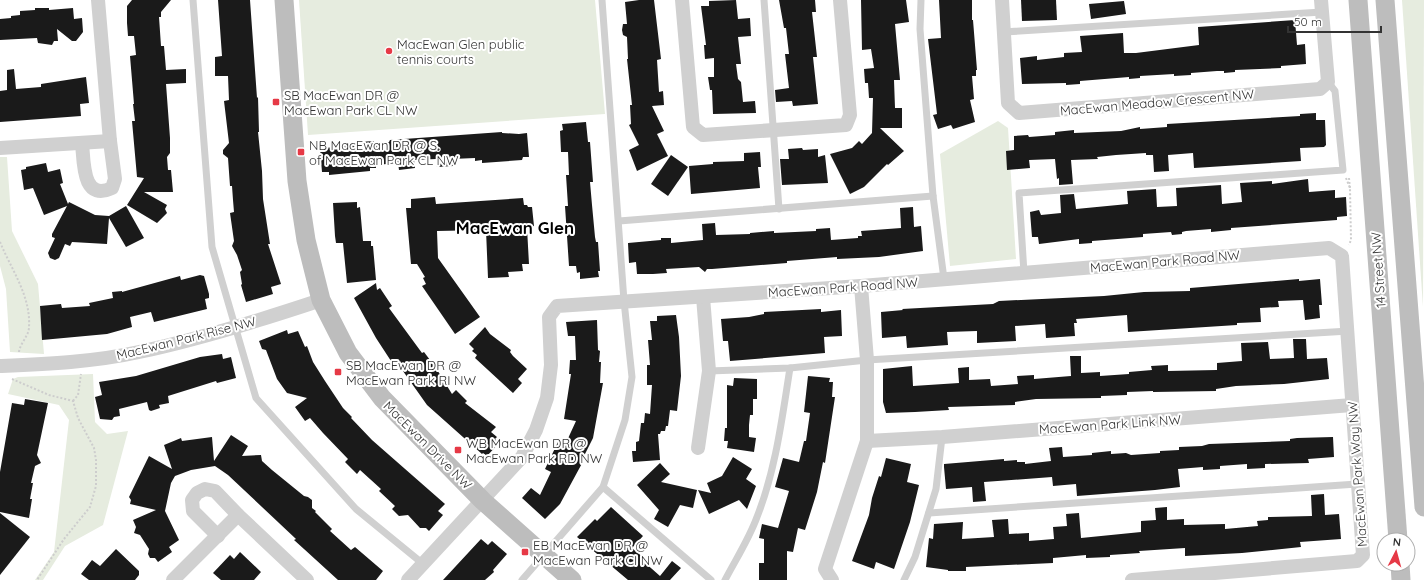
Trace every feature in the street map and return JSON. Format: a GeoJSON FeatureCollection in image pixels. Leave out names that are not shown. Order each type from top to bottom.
{"type":"FeatureCollection","features":[{"type":"Feature","properties":{"kind":"main road","name":"MacEwan Drive NW"},"geometry":{"type":"LineString","coordinates":[[284,0],[297,181],[306,240],[321,300],[348,353],[382,398],[483,501],[572,580]]}},
{"type":"Feature","properties":{"kind":"main road","name":"14 Street NW"},"geometry":{"type":"LineString","coordinates":[[1358,0],[1397,532]]}},
{"type":"Feature","properties":{"kind":"main road","name":"14 Street NW"},"geometry":{"type":"LineString","coordinates":[[1385,0],[1424,507]]}},
{"type":"Feature","properties":{"kind":"street"},"geometry":{"type":"LineString","coordinates":[[82,143],[87,183],[94,190],[104,192],[112,188],[115,179],[110,141],[98,0]]}},
{"type":"Feature","properties":{"kind":"street"},"geometry":{"type":"LineString","coordinates":[[682,0],[693,128],[702,135],[846,125],[850,115],[840,0]]}},
{"type":"Feature","properties":{"kind":"street","name":"MacEwan Meadow Crescent NW"},"geometry":{"type":"LineString","coordinates":[[1002,0],[1008,103],[1019,113],[1320,89],[1328,82]]}},
{"type":"Feature","properties":{"kind":"street"},"geometry":{"type":"LineString","coordinates":[[1322,6],[1328,82]]}},
{"type":"Feature","properties":{"kind":"street"},"geometry":{"type":"LineString","coordinates":[[0,148],[110,141]]}},
{"type":"Feature","properties":{"kind":"street","name":"MacEwan Park Road NW"},"geometry":{"type":"LineString","coordinates":[[408,580],[422,563],[483,501],[522,457],[536,430],[547,398],[551,365],[549,317],[557,306],[861,286],[1329,248],[1342,256]]}},
{"type":"Feature","properties":{"kind":"street","name":"MacEwan Park Way NW"},"geometry":{"type":"LineString","coordinates":[[1132,580],[1185,578],[1357,561],[1363,554],[1352,405],[1349,331],[1342,256]]}},
{"type":"Feature","properties":{"kind":"street"},"geometry":{"type":"LineString","coordinates":[[832,580],[825,569],[866,440],[867,360],[861,286]]}},
{"type":"Feature","properties":{"kind":"street"},"geometry":{"type":"LineString","coordinates":[[698,448],[709,371],[703,297]]}},
{"type":"Feature","properties":{"kind":"street","name":"MacEwan Park Rise NW"},"geometry":{"type":"LineString","coordinates":[[0,366],[80,361],[139,352],[236,328],[321,300]]}},
{"type":"Feature","properties":{"kind":"street","name":"MacEwan Park Link NW"},"geometry":{"type":"LineString","coordinates":[[866,440],[942,437],[1352,405]]}},
{"type":"Feature","properties":{"kind":"street"},"geometry":{"type":"LineString","coordinates":[[218,536],[193,511],[192,500],[197,493],[205,488],[215,491],[238,515],[307,580]]}},
{"type":"Feature","properties":{"kind":"street"},"geometry":{"type":"LineString","coordinates":[[173,580],[238,515]]}},
{"type":"Feature","properties":{"kind":"lane"},"geometry":{"type":"LineString","coordinates":[[193,0],[212,247],[256,398],[356,508],[422,563]]}},
{"type":"Feature","properties":{"kind":"lane"},"geometry":{"type":"LineString","coordinates":[[522,580],[603,487],[625,420],[632,377],[624,301],[602,0]]}},
{"type":"Feature","properties":{"kind":"lane"},"geometry":{"type":"LineString","coordinates":[[764,0],[779,209]]}},
{"type":"Feature","properties":{"kind":"lane"},"geometry":{"type":"LineString","coordinates":[[921,0],[920,30],[933,196],[944,279]]}},
{"type":"Feature","properties":{"kind":"lane"},"geometry":{"type":"LineString","coordinates":[[1004,32],[1322,6]]}},
{"type":"Feature","properties":{"kind":"lane"},"geometry":{"type":"LineString","coordinates":[[1024,273],[1019,193],[1343,170],[1335,91],[1328,82]]}},
{"type":"Feature","properties":{"kind":"lane"},"geometry":{"type":"LineString","coordinates":[[618,221],[933,196]]}},
{"type":"Feature","properties":{"kind":"lane"},"geometry":{"type":"LineString","coordinates":[[709,371],[790,368],[867,360],[1349,331]]}},
{"type":"Feature","properties":{"kind":"lane"},"geometry":{"type":"LineString","coordinates":[[725,580],[757,518],[770,475],[780,432],[790,368]]}},
{"type":"Feature","properties":{"kind":"lane"},"geometry":{"type":"LineString","coordinates":[[904,580],[915,557],[936,489],[942,437]]}},
{"type":"Feature","properties":{"kind":"lane"},"geometry":{"type":"LineString","coordinates":[[929,513],[1357,484]]}},
{"type":"Feature","properties":{"kind":"lane"},"geometry":{"type":"LineString","coordinates":[[603,487],[711,580]]}},
{"type":"Feature","properties":{"kind":"path"},"geometry":{"type":"LineString","coordinates":[[1342,256],[1352,240],[1350,188],[1343,170]]}},
{"type":"Feature","properties":{"kind":"path"},"geometry":{"type":"LineString","coordinates":[[0,242],[20,285],[28,312],[30,328],[19,347],[16,365],[9,377],[49,395],[73,401]]}},
{"type":"Feature","properties":{"kind":"path"},"geometry":{"type":"LineString","coordinates":[[73,401],[78,395],[82,382],[80,361]]}},
{"type":"Feature","properties":{"kind":"path"},"geometry":{"type":"LineString","coordinates":[[37,580],[64,539],[90,507],[96,486],[96,460],[94,448],[78,418],[73,401]]}},
{"type":"Feature","properties":{"kind":"shaded area"},"geometry":{"type":"Polygon","coordinates":[[[299,0],[595,0],[605,114],[308,135],[299,0]]]}},
{"type":"Feature","properties":{"kind":"shaded area"},"geometry":{"type":"Polygon","coordinates":[[[1402,0],[1424,0],[1423,307],[1402,0]]]}},
{"type":"Feature","properties":{"kind":"shaded area"},"geometry":{"type":"Polygon","coordinates":[[[998,121],[1008,128],[1016,259],[950,266],[940,154],[998,121]]]}},
{"type":"Feature","properties":{"kind":"shaded area"},"geometry":{"type":"Polygon","coordinates":[[[0,157],[7,157],[12,231],[38,284],[44,354],[10,352],[6,289],[0,266],[0,157]]]}},
{"type":"Feature","properties":{"kind":"shaded area"},"geometry":{"type":"Polygon","coordinates":[[[93,374],[95,422],[107,434],[128,431],[103,525],[65,546],[43,580],[35,580],[54,552],[69,420],[59,405],[8,394],[13,379],[18,377],[93,374]]]}},
{"type":"Feature","properties":{"kind":"building"},"geometry":{"type":"Polygon","coordinates":[[[132,0],[171,0],[161,12],[161,17],[159,17],[161,46],[164,46],[166,70],[186,69],[186,83],[166,84],[170,138],[170,153],[167,157],[168,170],[171,170],[173,192],[144,192],[167,205],[165,209],[167,213],[157,223],[127,205],[144,178],[137,177],[132,121],[135,121],[130,56],[136,55],[134,36],[128,36],[127,6],[132,0]]]}},
{"type":"Feature","properties":{"kind":"building"},"geometry":{"type":"Polygon","coordinates":[[[218,0],[250,0],[257,98],[258,97],[258,132],[263,199],[270,244],[268,244],[281,284],[271,287],[273,294],[246,302],[241,285],[240,272],[242,270],[232,246],[234,241],[230,213],[234,212],[232,186],[230,186],[228,158],[223,154],[223,150],[229,143],[224,101],[229,100],[228,76],[215,76],[215,57],[222,56],[218,0]]]}},
{"type":"Feature","properties":{"kind":"building"},"geometry":{"type":"Polygon","coordinates":[[[654,0],[661,59],[657,60],[659,92],[663,91],[664,105],[652,106],[664,131],[657,134],[668,156],[637,171],[629,150],[639,145],[629,125],[631,124],[630,105],[632,105],[627,59],[627,37],[623,35],[622,30],[623,24],[627,24],[625,2],[654,0]]]}},
{"type":"Feature","properties":{"kind":"building"},"geometry":{"type":"Polygon","coordinates":[[[736,0],[738,19],[750,18],[751,36],[738,37],[741,64],[736,64],[738,79],[741,82],[743,102],[755,101],[756,113],[713,114],[712,90],[710,90],[708,77],[714,77],[714,58],[705,59],[704,45],[706,45],[701,6],[709,6],[709,1],[736,0]]]}},
{"type":"Feature","properties":{"kind":"building"},"geometry":{"type":"Polygon","coordinates":[[[779,0],[815,0],[816,12],[812,12],[817,57],[813,57],[818,104],[793,106],[792,101],[776,102],[775,90],[789,88],[785,54],[789,54],[786,28],[784,28],[779,0]]]}},
{"type":"Feature","properties":{"kind":"building"},"geometry":{"type":"Polygon","coordinates":[[[861,0],[906,0],[909,22],[895,24],[900,80],[894,80],[895,108],[902,108],[902,128],[880,128],[904,151],[888,165],[887,164],[864,187],[850,194],[830,154],[852,148],[859,141],[862,144],[872,133],[873,98],[869,98],[868,83],[865,83],[864,69],[874,68],[871,49],[862,50],[861,0]]]}},
{"type":"Feature","properties":{"kind":"building"},"geometry":{"type":"Polygon","coordinates":[[[939,0],[972,0],[972,20],[977,70],[976,76],[972,76],[974,99],[970,100],[975,122],[953,129],[951,125],[938,129],[933,115],[937,114],[928,39],[941,38],[939,0]]]}},
{"type":"Feature","properties":{"kind":"building"},"geometry":{"type":"Polygon","coordinates":[[[1021,0],[1056,0],[1057,20],[1022,21],[1021,0]]]}},
{"type":"Feature","properties":{"kind":"building"},"geometry":{"type":"Polygon","coordinates":[[[1124,1],[1126,14],[1091,19],[1089,4],[1124,1]]]}},
{"type":"Feature","properties":{"kind":"building"},"geometry":{"type":"Polygon","coordinates":[[[35,8],[49,8],[49,10],[73,8],[74,19],[82,18],[83,32],[76,41],[72,41],[57,29],[58,41],[54,41],[52,45],[38,43],[37,38],[0,40],[0,19],[11,18],[11,16],[20,15],[20,11],[35,10],[35,8]]]}},
{"type":"Feature","properties":{"kind":"building"},"geometry":{"type":"Polygon","coordinates":[[[1295,20],[1297,45],[1305,44],[1306,64],[1281,66],[1281,68],[1235,70],[1235,72],[1224,73],[1224,71],[1217,71],[1191,73],[1191,75],[1174,76],[1174,74],[1140,76],[1140,78],[1129,79],[1129,77],[1080,81],[1080,84],[1066,85],[1066,83],[1022,84],[1020,58],[1037,56],[1037,60],[1064,57],[1064,53],[1082,52],[1080,36],[1123,33],[1124,53],[1136,53],[1199,45],[1198,27],[1295,20]]]}},
{"type":"Feature","properties":{"kind":"building"},"geometry":{"type":"Polygon","coordinates":[[[14,69],[16,89],[41,87],[41,84],[86,77],[89,103],[80,104],[81,116],[0,122],[0,91],[7,90],[7,70],[14,69]]]}},
{"type":"Feature","properties":{"kind":"building"},"geometry":{"type":"Polygon","coordinates":[[[1316,113],[1316,120],[1325,120],[1326,145],[1324,147],[1300,148],[1301,161],[1194,168],[1193,153],[1168,155],[1169,171],[1154,172],[1153,155],[1146,155],[1146,153],[1116,155],[1097,157],[1098,159],[1071,160],[1073,184],[1059,185],[1055,159],[1029,160],[1030,168],[1007,170],[1006,151],[1014,150],[1014,136],[1028,135],[1029,137],[1055,135],[1055,132],[1074,130],[1074,133],[1121,131],[1140,127],[1140,129],[1167,127],[1167,124],[1300,116],[1300,114],[1316,113]]]}},
{"type":"Feature","properties":{"kind":"building"},"geometry":{"type":"Polygon","coordinates":[[[586,122],[588,142],[590,142],[593,182],[590,182],[595,237],[596,242],[598,242],[600,271],[598,271],[599,277],[580,279],[580,272],[577,273],[576,266],[569,266],[565,206],[568,206],[566,175],[569,175],[568,152],[561,152],[560,131],[563,130],[562,124],[586,122]]]}},
{"type":"Feature","properties":{"kind":"building"},"geometry":{"type":"Polygon","coordinates":[[[502,132],[519,134],[527,133],[529,157],[523,157],[522,160],[482,163],[482,160],[475,161],[475,158],[452,159],[453,166],[437,167],[436,159],[414,160],[415,168],[399,170],[398,163],[376,165],[376,168],[370,168],[370,171],[329,175],[329,172],[322,172],[320,148],[341,147],[345,145],[345,143],[374,141],[374,143],[389,142],[390,140],[502,132]]]}},
{"type":"Feature","properties":{"kind":"building"},"geometry":{"type":"Polygon","coordinates":[[[802,148],[803,150],[818,149],[818,157],[825,155],[828,183],[782,185],[780,159],[789,159],[788,149],[802,148]]]}},
{"type":"Feature","properties":{"kind":"building"},"geometry":{"type":"Polygon","coordinates":[[[760,152],[761,167],[758,167],[760,188],[691,194],[689,166],[713,164],[713,162],[744,161],[744,153],[760,152]]]}},
{"type":"Feature","properties":{"kind":"building"},"geometry":{"type":"Polygon","coordinates":[[[671,155],[688,167],[668,196],[651,184],[671,155]]]}},
{"type":"Feature","properties":{"kind":"building"},"geometry":{"type":"Polygon","coordinates":[[[46,163],[48,172],[60,169],[63,183],[60,184],[68,204],[69,202],[95,215],[109,216],[126,206],[144,238],[126,247],[109,218],[107,244],[72,242],[70,246],[65,244],[59,258],[55,260],[50,258],[48,253],[55,238],[52,237],[52,234],[67,206],[44,215],[33,188],[24,190],[21,170],[26,169],[26,167],[46,163]]]}},
{"type":"Feature","properties":{"kind":"building"},"geometry":{"type":"Polygon","coordinates":[[[1308,179],[1309,192],[1335,190],[1335,198],[1346,197],[1347,216],[1337,217],[1337,220],[1231,228],[1231,230],[1211,232],[1211,229],[1186,231],[1182,232],[1182,234],[1172,235],[1171,232],[1143,234],[1143,237],[1092,241],[1092,243],[1079,244],[1079,239],[1039,244],[1038,237],[1032,237],[1030,212],[1039,210],[1041,215],[1061,213],[1060,195],[1074,194],[1076,209],[1128,204],[1127,191],[1156,189],[1157,207],[1177,206],[1176,188],[1221,185],[1222,204],[1242,202],[1240,183],[1272,181],[1272,184],[1308,179]]]}},
{"type":"Feature","properties":{"kind":"building"},"geometry":{"type":"Polygon","coordinates":[[[435,197],[436,204],[523,198],[524,205],[532,207],[534,226],[527,228],[529,264],[522,264],[523,271],[508,272],[509,277],[488,278],[486,230],[437,231],[438,258],[480,317],[455,334],[422,286],[426,284],[423,278],[425,277],[417,264],[411,264],[406,208],[411,208],[411,199],[435,197]]]}},
{"type":"Feature","properties":{"kind":"building"},"geometry":{"type":"Polygon","coordinates":[[[357,202],[357,208],[360,207],[363,241],[371,241],[371,246],[373,246],[376,280],[347,283],[343,243],[336,243],[333,203],[357,202]]]}},
{"type":"Feature","properties":{"kind":"building"},"geometry":{"type":"Polygon","coordinates":[[[913,207],[914,227],[921,226],[923,251],[879,257],[837,259],[837,257],[787,261],[787,263],[707,269],[705,272],[699,267],[666,269],[667,273],[637,274],[636,262],[629,263],[628,243],[661,240],[661,238],[671,238],[671,243],[703,240],[702,224],[715,223],[716,235],[750,234],[774,231],[774,233],[816,231],[816,229],[830,228],[831,240],[858,238],[858,236],[862,236],[861,231],[901,228],[900,208],[913,207]]]}},
{"type":"Feature","properties":{"kind":"building"},"geometry":{"type":"Polygon","coordinates":[[[200,275],[204,276],[209,294],[209,298],[205,299],[207,309],[154,322],[151,312],[130,317],[132,327],[107,334],[42,340],[40,306],[61,304],[62,308],[90,306],[89,303],[113,298],[112,292],[122,292],[180,276],[181,280],[200,275]]]}},
{"type":"Feature","properties":{"kind":"building"},"geometry":{"type":"Polygon","coordinates":[[[1299,279],[1299,281],[1320,279],[1322,305],[1319,305],[1320,318],[1305,320],[1303,300],[1278,301],[1279,307],[1260,308],[1261,322],[1237,323],[1237,325],[1128,332],[1127,315],[1076,319],[1077,323],[1074,323],[1075,336],[1046,338],[1045,324],[1015,326],[1016,341],[977,343],[977,331],[947,332],[948,345],[907,348],[906,336],[882,338],[881,312],[903,310],[902,309],[993,304],[999,301],[1104,296],[1144,292],[1190,291],[1190,288],[1299,279]]]}},
{"type":"Feature","properties":{"kind":"building"},"geometry":{"type":"Polygon","coordinates":[[[376,283],[377,290],[380,288],[392,306],[389,308],[422,353],[424,352],[436,368],[452,394],[456,390],[467,401],[465,403],[496,427],[491,432],[497,437],[495,439],[499,443],[487,456],[483,453],[482,454],[427,405],[398,364],[396,365],[391,361],[376,338],[354,298],[376,283]]]}},
{"type":"Feature","properties":{"kind":"building"},"geometry":{"type":"Polygon","coordinates":[[[821,309],[821,312],[841,310],[842,336],[824,337],[825,353],[730,361],[728,341],[723,341],[721,319],[749,317],[764,314],[764,312],[821,309]]]}},
{"type":"Feature","properties":{"kind":"building"},"geometry":{"type":"Polygon","coordinates":[[[676,315],[681,376],[677,411],[670,410],[668,426],[666,426],[665,431],[661,431],[660,434],[658,434],[660,460],[633,462],[632,451],[636,451],[636,442],[639,441],[641,423],[644,423],[645,413],[650,414],[652,385],[647,385],[647,365],[650,365],[648,340],[652,340],[650,321],[657,321],[657,316],[676,315]]]}},
{"type":"Feature","properties":{"kind":"building"},"geometry":{"type":"Polygon","coordinates":[[[597,320],[598,350],[600,351],[599,362],[601,362],[600,383],[603,383],[593,438],[584,456],[586,456],[560,504],[545,519],[522,498],[531,488],[540,495],[551,472],[545,469],[558,442],[565,445],[576,421],[564,419],[571,374],[569,374],[570,360],[576,360],[575,336],[568,336],[566,322],[597,320]]]}},
{"type":"Feature","properties":{"kind":"building"},"geometry":{"type":"Polygon","coordinates":[[[485,327],[490,334],[511,350],[510,352],[513,356],[527,369],[518,379],[522,383],[513,393],[475,358],[477,355],[472,351],[474,349],[469,344],[485,327]]]}},
{"type":"Feature","properties":{"kind":"building"},"geometry":{"type":"Polygon","coordinates":[[[287,330],[288,334],[298,331],[305,347],[307,346],[313,362],[343,408],[352,417],[351,418],[372,440],[445,504],[438,511],[443,515],[429,531],[426,528],[420,528],[408,515],[399,516],[392,509],[395,506],[379,491],[381,489],[360,470],[357,474],[345,462],[348,459],[310,418],[305,421],[295,407],[307,398],[287,393],[277,379],[266,350],[262,349],[259,341],[287,330]]]}},
{"type":"Feature","properties":{"kind":"building"},"geometry":{"type":"Polygon","coordinates":[[[1293,339],[1306,339],[1307,359],[1327,358],[1329,379],[1284,384],[1236,386],[1216,389],[1216,391],[1127,392],[1127,395],[1101,396],[1101,398],[1036,399],[1015,402],[1015,405],[948,407],[949,410],[915,412],[886,413],[883,402],[883,369],[912,366],[913,386],[959,383],[958,368],[969,367],[969,380],[990,379],[991,386],[1018,384],[1017,376],[1034,375],[1034,379],[1071,376],[1070,356],[1081,356],[1081,373],[1100,372],[1100,376],[1129,374],[1129,372],[1152,370],[1151,366],[1168,365],[1168,371],[1217,370],[1217,363],[1242,361],[1241,343],[1268,342],[1270,359],[1294,358],[1293,339]]]}},
{"type":"Feature","properties":{"kind":"building"},"geometry":{"type":"Polygon","coordinates":[[[222,354],[223,359],[231,357],[236,378],[217,383],[216,381],[168,396],[169,403],[159,405],[160,408],[151,411],[149,410],[147,402],[119,409],[120,416],[114,417],[112,420],[100,419],[95,397],[102,395],[99,382],[136,376],[200,357],[222,354]]]}},
{"type":"Feature","properties":{"kind":"building"},"geometry":{"type":"Polygon","coordinates":[[[808,376],[830,378],[829,382],[833,382],[832,397],[835,397],[825,463],[823,462],[817,492],[805,530],[798,528],[793,552],[787,551],[787,580],[759,580],[759,563],[764,563],[764,539],[759,538],[762,524],[778,528],[789,491],[775,487],[783,458],[799,462],[804,441],[806,441],[810,413],[804,412],[808,376]]]}},
{"type":"Feature","properties":{"kind":"building"},"geometry":{"type":"Polygon","coordinates":[[[734,378],[757,379],[757,399],[753,399],[753,415],[750,415],[749,425],[749,437],[756,438],[754,452],[727,448],[728,441],[724,441],[725,428],[727,428],[727,385],[733,386],[734,378]]]}},
{"type":"Feature","properties":{"kind":"building"},"geometry":{"type":"Polygon","coordinates":[[[25,399],[48,403],[37,455],[41,463],[35,466],[31,483],[33,483],[29,518],[0,512],[0,472],[12,403],[24,405],[25,399]]]}},
{"type":"Feature","properties":{"kind":"building"},"geometry":{"type":"Polygon","coordinates":[[[231,435],[248,446],[242,456],[261,455],[262,461],[272,470],[304,496],[312,500],[312,508],[332,529],[330,531],[351,550],[355,547],[383,571],[376,580],[338,580],[294,540],[296,539],[228,475],[215,466],[191,470],[175,476],[171,483],[165,511],[179,540],[169,547],[172,552],[158,562],[155,558],[150,558],[148,554],[149,549],[140,535],[134,533],[136,527],[133,520],[156,510],[130,504],[131,500],[129,497],[149,456],[172,469],[164,445],[181,438],[182,441],[212,437],[214,461],[231,435]]]}},
{"type":"Feature","properties":{"kind":"building"},"geometry":{"type":"Polygon","coordinates":[[[1333,437],[1334,457],[1308,459],[1309,463],[1265,464],[1265,468],[1247,469],[1247,464],[1220,466],[1220,469],[1203,470],[1203,467],[1178,469],[1180,487],[1077,496],[1076,484],[1053,486],[1052,477],[984,482],[986,501],[973,502],[972,487],[946,489],[944,464],[1004,459],[1004,461],[1017,460],[1017,462],[1025,462],[1025,464],[1051,461],[1049,448],[1062,447],[1063,457],[1092,455],[1092,453],[1111,451],[1111,454],[1126,453],[1131,455],[1160,453],[1160,451],[1179,450],[1179,447],[1202,446],[1209,444],[1290,441],[1290,439],[1297,438],[1333,437]]]}},
{"type":"Feature","properties":{"kind":"building"},"geometry":{"type":"Polygon","coordinates":[[[733,457],[752,469],[746,479],[756,486],[747,509],[739,500],[709,514],[698,490],[711,493],[707,483],[722,476],[733,457]]]}},
{"type":"Feature","properties":{"kind":"building"},"geometry":{"type":"Polygon","coordinates":[[[886,458],[911,464],[907,482],[919,485],[910,522],[894,569],[876,562],[874,569],[852,561],[869,515],[872,498],[879,476],[881,477],[886,458]]]}},
{"type":"Feature","properties":{"kind":"building"},"geometry":{"type":"Polygon","coordinates":[[[660,463],[670,474],[661,482],[697,490],[693,508],[680,505],[668,527],[654,519],[659,510],[637,485],[660,463]]]}},
{"type":"Feature","properties":{"kind":"building"},"geometry":{"type":"Polygon","coordinates":[[[1324,494],[1325,515],[1339,514],[1341,539],[1300,542],[1301,547],[1242,553],[1185,556],[1185,548],[1139,551],[1140,553],[1110,555],[1110,557],[1086,558],[1086,555],[1053,558],[1053,563],[966,567],[966,571],[948,571],[926,567],[929,538],[933,539],[934,524],[963,522],[962,539],[994,537],[992,520],[1008,519],[1009,534],[1029,533],[1029,541],[1054,539],[1053,527],[1067,526],[1066,514],[1079,513],[1081,538],[1141,532],[1141,521],[1156,520],[1155,508],[1167,507],[1167,520],[1184,519],[1184,525],[1225,524],[1225,529],[1258,526],[1257,521],[1268,520],[1268,517],[1312,516],[1311,495],[1324,494]]]}},
{"type":"Feature","properties":{"kind":"building"},"geometry":{"type":"Polygon","coordinates":[[[611,507],[643,536],[632,548],[645,559],[643,561],[660,576],[672,561],[681,568],[670,580],[628,580],[577,537],[595,519],[597,521],[611,507]]]}},
{"type":"Feature","properties":{"kind":"building"},"geometry":{"type":"Polygon","coordinates":[[[0,513],[30,537],[0,575],[0,513]]]}},
{"type":"Feature","properties":{"kind":"building"},"geometry":{"type":"Polygon","coordinates":[[[481,539],[488,545],[492,541],[507,554],[493,570],[494,572],[485,580],[443,580],[481,539]]]}},
{"type":"Feature","properties":{"kind":"building"},"geometry":{"type":"Polygon","coordinates":[[[116,549],[139,571],[139,575],[135,580],[89,580],[81,574],[92,560],[100,566],[116,549]]]}},
{"type":"Feature","properties":{"kind":"building"},"geometry":{"type":"Polygon","coordinates":[[[240,552],[261,572],[254,580],[221,580],[213,573],[230,555],[234,559],[240,552]]]}},
{"type":"Feature","properties":{"kind":"place","name":"MacEwan Glen public tennis courts"},"geometry":{"type":"Point","coordinates":[389,51]}},
{"type":"Feature","properties":{"kind":"place","name":"SB MacEwan DR @ MacEwan Park CL NW"},"geometry":{"type":"Point","coordinates":[276,102]}},
{"type":"Feature","properties":{"kind":"place","name":"NB MacEwan DR @ S. of MacEwan Park CL NW"},"geometry":{"type":"Point","coordinates":[301,152]}},
{"type":"Feature","properties":{"kind":"place","name":"SB MacEwan DR @ MacEwan Park RI NW"},"geometry":{"type":"Point","coordinates":[338,372]}},
{"type":"Feature","properties":{"kind":"place","name":"WB MacEwan DR @ MacEwan Park RD NW"},"geometry":{"type":"Point","coordinates":[458,450]}},
{"type":"Feature","properties":{"kind":"place","name":"EB MacEwan DR @ MacEwan Park CI NW"},"geometry":{"type":"Point","coordinates":[525,552]}},
{"type":"Feature","properties":{"kind":"district","name":"MacEwan Glen"},"geometry":{"type":"Point","coordinates":[515,228]}}]}
